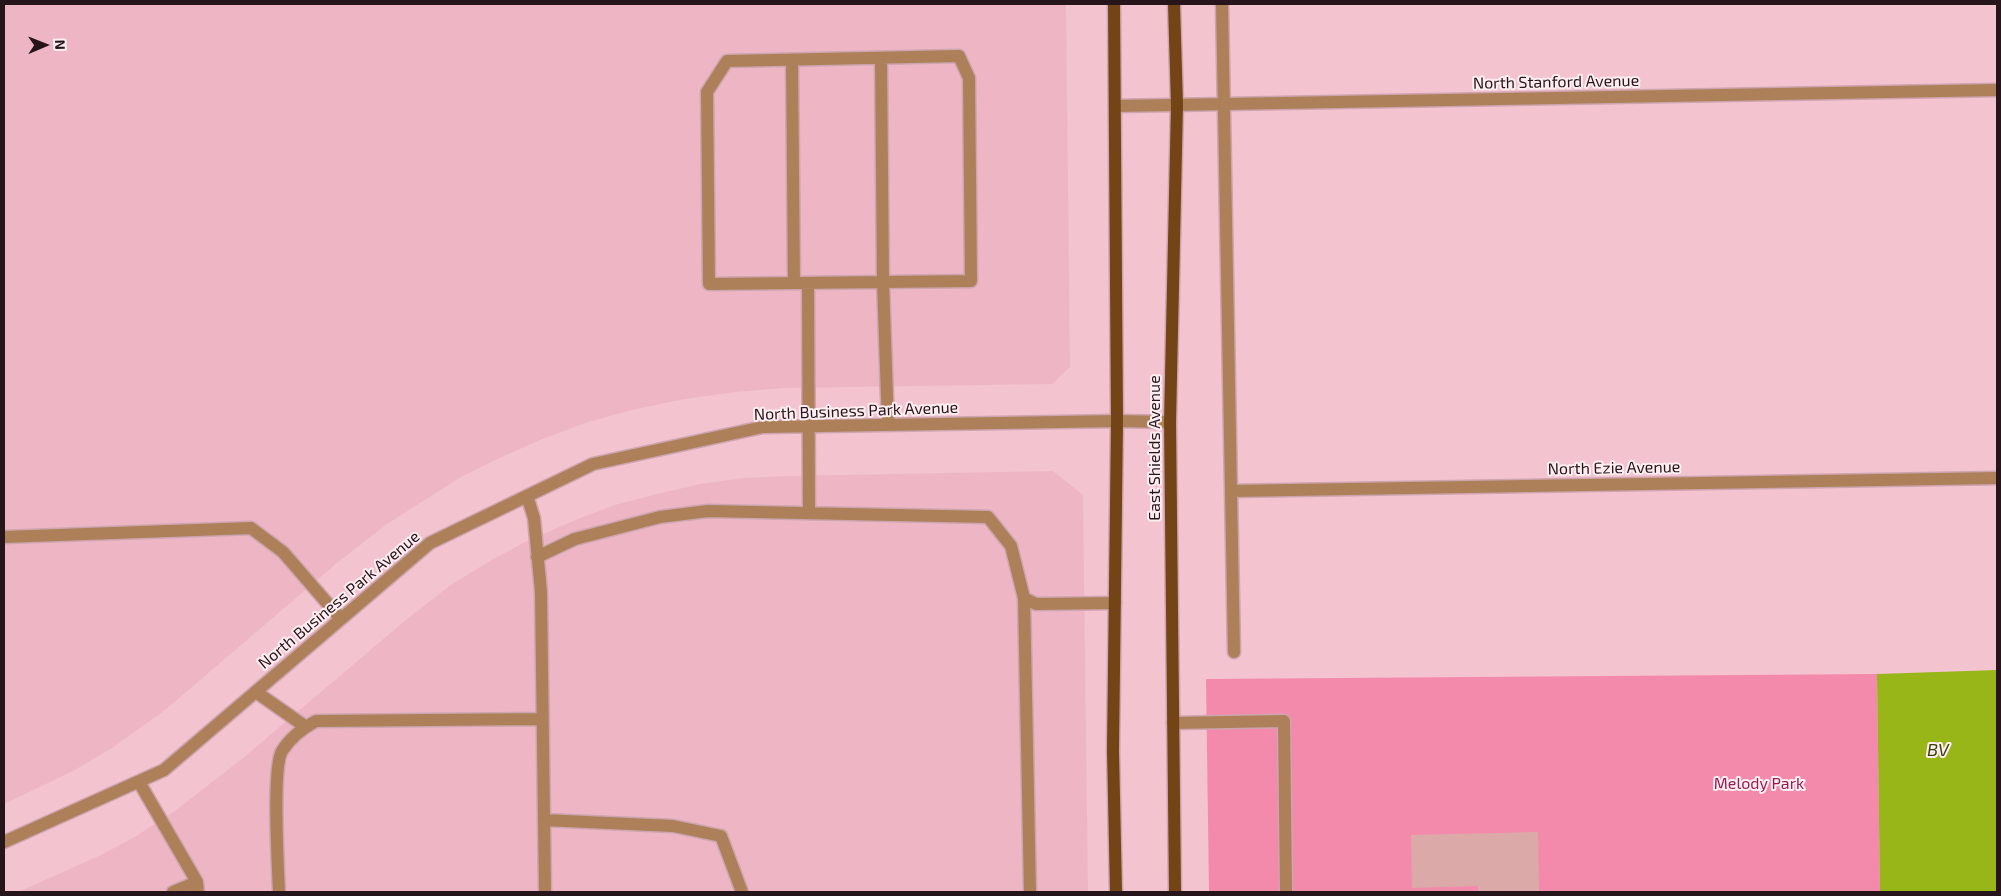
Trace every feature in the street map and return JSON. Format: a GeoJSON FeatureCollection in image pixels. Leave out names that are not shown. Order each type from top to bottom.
{"type":"FeatureCollection","features":[{"type":"Feature","properties":{"kind":"main road"},"geometry":{"type":"LineString","coordinates":[[1114,4],[1117,421],[1113,750],[1116,892]]}},
{"type":"Feature","properties":{"kind":"main road","name":"East Shields Avenue"},"geometry":{"type":"LineString","coordinates":[[1174,4],[1177,105],[1170,422],[1175,892]]}},
{"type":"Feature","properties":{"kind":"main road"},"geometry":{"type":"LineString","coordinates":[[1116,867],[1122,892]]}},
{"type":"Feature","properties":{"kind":"street"},"geometry":{"type":"LineString","coordinates":[[1222,4],[1234,652]]}},
{"type":"Feature","properties":{"kind":"street"},"geometry":{"type":"LineString","coordinates":[[959,56],[969,78],[971,281],[710,284],[707,92],[727,61],[792,60],[959,56]]}},
{"type":"Feature","properties":{"kind":"street"},"geometry":{"type":"LineString","coordinates":[[881,58],[883,282],[888,425]]}},
{"type":"Feature","properties":{"kind":"street"},"geometry":{"type":"LineString","coordinates":[[792,60],[794,283]]}},
{"type":"Feature","properties":{"kind":"street","name":"North Stanford Avenue"},"geometry":{"type":"LineString","coordinates":[[1116,106],[1997,90]]}},
{"type":"Feature","properties":{"kind":"street"},"geometry":{"type":"LineString","coordinates":[[808,283],[809,513]]}},
{"type":"Feature","properties":{"kind":"street","name":"North Business Park Avenue"},"geometry":{"type":"LineString","coordinates":[[4,842],[164,770],[430,543],[593,464],[763,427],[1117,421],[1170,422]]}},
{"type":"Feature","properties":{"kind":"street","name":"North Ezie Avenue"},"geometry":{"type":"LineString","coordinates":[[1232,491],[1997,478]]}},
{"type":"Feature","properties":{"kind":"street"},"geometry":{"type":"LineString","coordinates":[[527,496],[534,518],[540,592],[545,892]]}},
{"type":"Feature","properties":{"kind":"street"},"geometry":{"type":"LineString","coordinates":[[537,557],[575,539],[660,518],[708,511],[988,517],[1010,546],[1024,598],[1030,892]]}},
{"type":"Feature","properties":{"kind":"street"},"geometry":{"type":"LineString","coordinates":[[4,538],[251,528],[283,552],[341,619]]}},
{"type":"Feature","properties":{"kind":"street"},"geometry":{"type":"LineString","coordinates":[[1024,598],[1036,604],[1115,603]]}},
{"type":"Feature","properties":{"kind":"street"},"geometry":{"type":"LineString","coordinates":[[256,692],[306,727]]}},
{"type":"Feature","properties":{"kind":"street"},"geometry":{"type":"LineString","coordinates":[[279,892],[277,782],[281,752],[300,730],[316,721],[542,719]]}},
{"type":"Feature","properties":{"kind":"street"},"geometry":{"type":"LineString","coordinates":[[1172,723],[1284,721],[1286,892]]}},
{"type":"Feature","properties":{"kind":"street"},"geometry":{"type":"LineString","coordinates":[[139,782],[198,887],[173,892]]}},
{"type":"Feature","properties":{"kind":"street"},"geometry":{"type":"LineString","coordinates":[[544,820],[673,826],[721,836],[742,892]]}},
{"type":"Feature","properties":{"kind":"shaded area"},"geometry":{"type":"Polygon","coordinates":[[[4,4],[1066,4],[1070,367],[1052,384],[785,388],[735,392],[685,399],[636,409],[588,422],[540,440],[461,477],[387,524],[337,563],[165,710],[112,748],[73,771],[4,804],[4,4]]]}},
{"type":"Feature","properties":{"kind":"shaded area"},"geometry":{"type":"Polygon","coordinates":[[[1053,471],[1083,495],[1088,892],[18,892],[99,856],[133,838],[175,811],[243,758],[407,619],[451,585],[527,541],[573,521],[615,505],[657,494],[700,484],[744,478],[1053,471]]]}},
{"type":"Feature","properties":{"kind":"green space","name":"Melody Park"},"geometry":{"type":"Polygon","coordinates":[[[1877,674],[1880,892],[1209,892],[1206,679],[1877,674]]]}},
{"type":"Feature","properties":{"kind":"water","name":"BV"},"geometry":{"type":"Polygon","coordinates":[[[1997,670],[1997,892],[1880,892],[1877,674],[1997,670]]]}},
{"type":"Feature","properties":{"kind":"building"},"geometry":{"type":"Polygon","coordinates":[[[1538,832],[1539,892],[1478,892],[1478,886],[1412,888],[1411,835],[1538,832]]]}}]}
